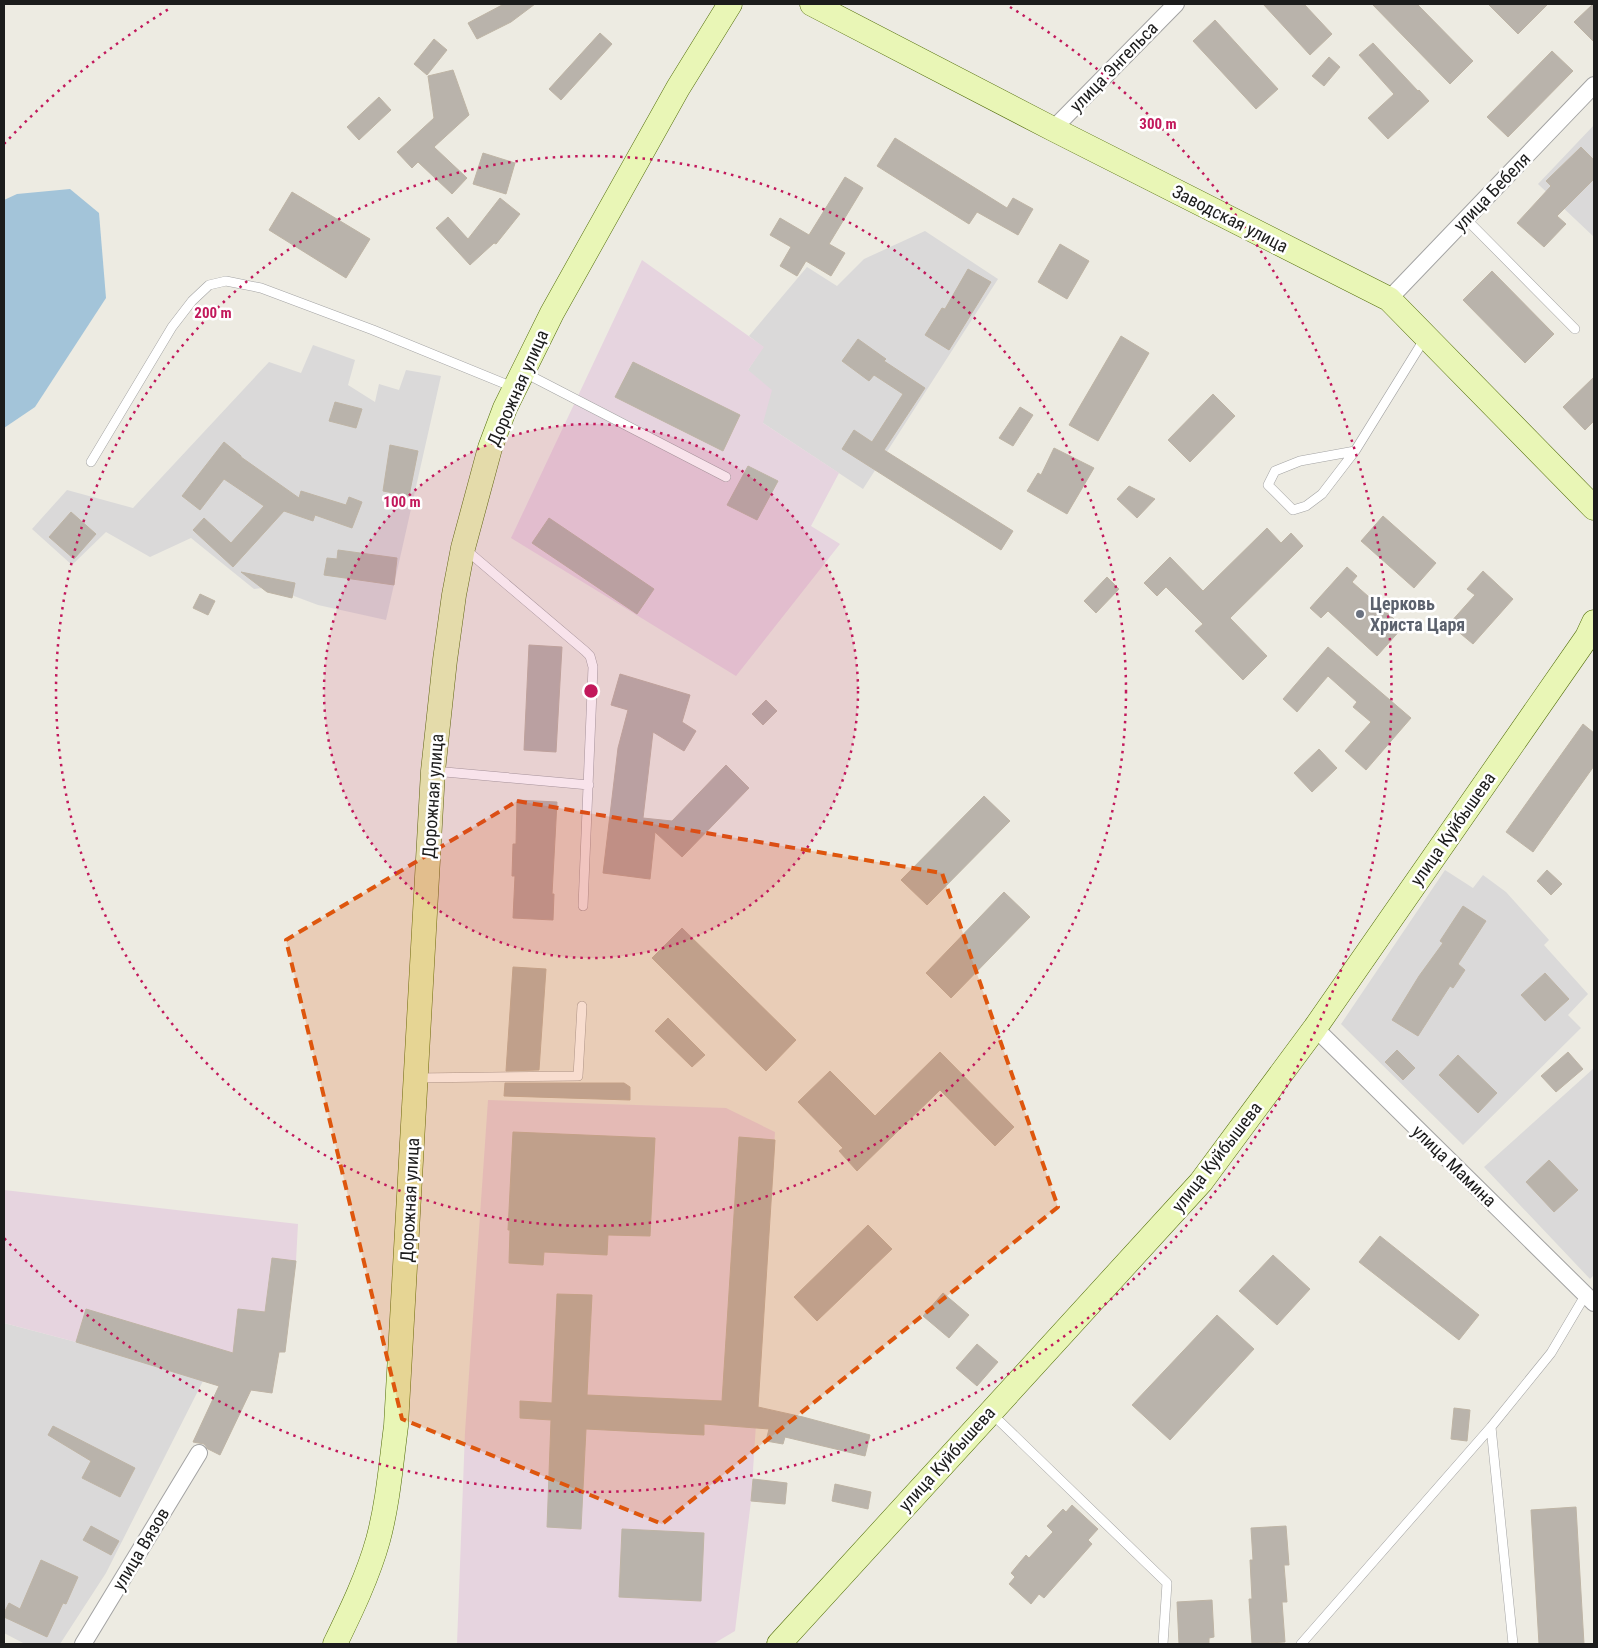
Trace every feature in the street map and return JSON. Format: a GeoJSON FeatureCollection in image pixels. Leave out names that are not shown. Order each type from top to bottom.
{"type":"FeatureCollection","features":[{"type":"Feature","properties":{"kind":"street","name":"Дорожная улица"},"geometry":{"type":"LineString","coordinates":[[335,1644],[358,1594],[378,1541],[389,1484],[396,1426],[434,771],[445,660],[454,594],[463,548],[490,448],[505,408],[552,313],[668,106],[730,4]]}},
{"type":"Feature","properties":{"kind":"street","name":"Заводская улица"},"geometry":{"type":"LineString","coordinates":[[812,4],[1052,129],[1390,299],[1594,508]]}},
{"type":"Feature","properties":{"kind":"street","name":"улица Энгельса"},"geometry":{"type":"LineString","coordinates":[[1052,129],[1176,4]]}},
{"type":"Feature","properties":{"kind":"street","name":"улица Бебеля"},"geometry":{"type":"LineString","coordinates":[[1390,299],[1594,85]]}},
{"type":"Feature","properties":{"kind":"street","name":"улица Куйбышева"},"geometry":{"type":"LineString","coordinates":[[778,1644],[1201,1182],[1315,1028],[1592,634]]}},
{"type":"Feature","properties":{"kind":"street","name":"улица Мамина"},"geometry":{"type":"LineString","coordinates":[[1315,1028],[1590,1298]]}},
{"type":"Feature","properties":{"kind":"street","name":"улица Вязов"},"geometry":{"type":"LineString","coordinates":[[83,1644],[199,1453]]}},
{"type":"Feature","properties":{"kind":"lane"},"geometry":{"type":"LineString","coordinates":[[1466,219],[1575,329]]}},
{"type":"Feature","properties":{"kind":"lane"},"geometry":{"type":"LineString","coordinates":[[91,462],[172,327],[192,301],[208,285],[226,282],[261,288],[373,330],[519,380],[726,477]]}},
{"type":"Feature","properties":{"kind":"lane"},"geometry":{"type":"LineString","coordinates":[[1355,451],[1300,461],[1275,471],[1268,485],[1293,510],[1306,506],[1322,494],[1355,451],[1426,336]]}},
{"type":"Feature","properties":{"kind":"lane"},"geometry":{"type":"LineString","coordinates":[[463,548],[590,656],[594,667],[582,906]]}},
{"type":"Feature","properties":{"kind":"lane"},"geometry":{"type":"LineString","coordinates":[[434,771],[589,785]]}},
{"type":"Feature","properties":{"kind":"lane"},"geometry":{"type":"LineString","coordinates":[[417,1078],[578,1076],[582,1006]]}},
{"type":"Feature","properties":{"kind":"lane"},"geometry":{"type":"LineString","coordinates":[[1300,1644],[1491,1427],[1551,1353],[1590,1298]]}},
{"type":"Feature","properties":{"kind":"lane"},"geometry":{"type":"LineString","coordinates":[[990,1412],[1167,1583],[1163,1644]]}},
{"type":"Feature","properties":{"kind":"lane"},"geometry":{"type":"LineString","coordinates":[[1491,1427],[1513,1644]]}},
{"type":"Feature","properties":{"kind":"highlighted area"},"geometry":{"type":"Polygon","coordinates":[[[517,801],[942,873],[1058,1207],[662,1524],[402,1419],[286,940],[517,801]]]}},
{"type":"Feature","properties":{"kind":"shaded area"},"geometry":{"type":"Polygon","coordinates":[[[1594,125],[1594,237],[1538,184],[1594,125]]]}},
{"type":"Feature","properties":{"kind":"shaded area"},"geometry":{"type":"Polygon","coordinates":[[[925,231],[998,279],[863,489],[763,423],[748,370],[763,347],[749,336],[807,267],[837,286],[864,259],[925,231]]]}},
{"type":"Feature","properties":{"kind":"shaded area"},"geometry":{"type":"Polygon","coordinates":[[[642,260],[764,347],[748,370],[772,390],[763,423],[839,473],[811,526],[840,544],[736,676],[511,538],[642,260]]]}},
{"type":"Feature","properties":{"kind":"shaded area"},"geometry":{"type":"Polygon","coordinates":[[[313,345],[355,360],[348,385],[375,402],[379,384],[399,390],[406,370],[441,376],[386,620],[318,605],[270,587],[254,589],[191,538],[150,557],[106,532],[72,565],[32,529],[67,490],[133,508],[269,362],[301,373],[313,345]]]}},
{"type":"Feature","properties":{"kind":"shaded area"},"geometry":{"type":"Polygon","coordinates":[[[1445,870],[1473,888],[1483,875],[1506,892],[1549,940],[1544,945],[1588,994],[1568,1015],[1581,1028],[1463,1145],[1341,1024],[1445,870]]]}},
{"type":"Feature","properties":{"kind":"shaded area"},"geometry":{"type":"Polygon","coordinates":[[[1594,1068],[1594,1275],[1590,1279],[1484,1167],[1594,1068]]]}},
{"type":"Feature","properties":{"kind":"shaded area"},"geometry":{"type":"Polygon","coordinates":[[[488,1100],[726,1108],[775,1132],[751,1501],[735,1631],[713,1644],[457,1644],[465,1432],[488,1100]]]}},
{"type":"Feature","properties":{"kind":"shaded area"},"geometry":{"type":"Polygon","coordinates":[[[4,1190],[298,1224],[296,1261],[285,1352],[279,1352],[272,1393],[219,1386],[76,1342],[4,1323],[4,1190]]]}},
{"type":"Feature","properties":{"kind":"shaded area"},"geometry":{"type":"Polygon","coordinates":[[[4,1323],[76,1342],[203,1381],[106,1573],[60,1644],[25,1644],[4,1633],[4,1323]]]}},
{"type":"Feature","properties":{"kind":"water"},"geometry":{"type":"Polygon","coordinates":[[[70,189],[99,213],[106,298],[35,407],[4,428],[4,200],[17,194],[70,189]]]}},
{"type":"Feature","properties":{"kind":"building"},"geometry":{"type":"Polygon","coordinates":[[[504,4],[535,4],[511,22],[477,39],[468,23],[504,4]]]}},
{"type":"Feature","properties":{"kind":"building"},"geometry":{"type":"Polygon","coordinates":[[[1263,4],[1304,4],[1332,34],[1310,55],[1263,4]]]}},
{"type":"Feature","properties":{"kind":"building"},"geometry":{"type":"Polygon","coordinates":[[[1372,4],[1417,4],[1473,61],[1450,84],[1372,4]]]}},
{"type":"Feature","properties":{"kind":"building"},"geometry":{"type":"Polygon","coordinates":[[[1488,4],[1548,4],[1518,34],[1488,4]]]}},
{"type":"Feature","properties":{"kind":"building"},"geometry":{"type":"Polygon","coordinates":[[[1594,4],[1594,42],[1574,22],[1594,4]]]}},
{"type":"Feature","properties":{"kind":"building"},"geometry":{"type":"Polygon","coordinates":[[[1215,20],[1278,89],[1256,109],[1193,41],[1215,20]]]}},
{"type":"Feature","properties":{"kind":"building"},"geometry":{"type":"Polygon","coordinates":[[[600,33],[612,44],[561,100],[549,89],[600,33]]]}},
{"type":"Feature","properties":{"kind":"building"},"geometry":{"type":"Polygon","coordinates":[[[434,39],[447,50],[427,75],[414,64],[434,39]]]}},
{"type":"Feature","properties":{"kind":"building"},"geometry":{"type":"Polygon","coordinates":[[[1373,43],[1429,101],[1388,139],[1368,118],[1394,94],[1359,55],[1373,43]]]}},
{"type":"Feature","properties":{"kind":"building"},"geometry":{"type":"Polygon","coordinates":[[[1552,51],[1573,71],[1508,137],[1487,117],[1552,51]]]}},
{"type":"Feature","properties":{"kind":"building"},"geometry":{"type":"Polygon","coordinates":[[[1329,57],[1340,67],[1324,86],[1312,76],[1329,57]]]}},
{"type":"Feature","properties":{"kind":"building"},"geometry":{"type":"Polygon","coordinates":[[[453,70],[469,115],[434,147],[467,178],[452,194],[418,162],[412,168],[397,152],[434,118],[428,76],[453,70]]]}},
{"type":"Feature","properties":{"kind":"building"},"geometry":{"type":"Polygon","coordinates":[[[379,97],[391,110],[359,140],[347,127],[379,97]]]}},
{"type":"Feature","properties":{"kind":"building"},"geometry":{"type":"Polygon","coordinates":[[[895,138],[1007,208],[1013,198],[1033,209],[1018,235],[977,212],[969,224],[877,166],[895,138]]]}},
{"type":"Feature","properties":{"kind":"building"},"geometry":{"type":"Polygon","coordinates":[[[1581,147],[1594,160],[1594,179],[1557,216],[1566,224],[1544,247],[1517,223],[1551,186],[1546,181],[1581,147]]]}},
{"type":"Feature","properties":{"kind":"building"},"geometry":{"type":"Polygon","coordinates":[[[483,153],[515,163],[506,194],[473,184],[483,153]]]}},
{"type":"Feature","properties":{"kind":"building"},"geometry":{"type":"Polygon","coordinates":[[[845,177],[863,188],[829,244],[845,253],[831,276],[806,261],[797,276],[780,266],[791,247],[770,235],[780,218],[809,235],[845,177]]]}},
{"type":"Feature","properties":{"kind":"building"},"geometry":{"type":"Polygon","coordinates":[[[292,192],[370,239],[346,278],[269,230],[292,192]]]}},
{"type":"Feature","properties":{"kind":"building"},"geometry":{"type":"Polygon","coordinates":[[[500,198],[520,214],[496,244],[494,243],[470,265],[436,228],[448,217],[468,239],[500,198]]]}},
{"type":"Feature","properties":{"kind":"building"},"geometry":{"type":"Polygon","coordinates":[[[1060,244],[1089,261],[1067,299],[1038,282],[1060,244]]]}},
{"type":"Feature","properties":{"kind":"building"},"geometry":{"type":"Polygon","coordinates":[[[968,269],[991,282],[949,350],[925,335],[942,308],[945,309],[968,269]]]}},
{"type":"Feature","properties":{"kind":"building"},"geometry":{"type":"Polygon","coordinates":[[[1492,271],[1554,334],[1525,363],[1463,300],[1492,271]]]}},
{"type":"Feature","properties":{"kind":"building"},"geometry":{"type":"Polygon","coordinates":[[[1121,336],[1149,353],[1098,441],[1069,425],[1121,336]]]}},
{"type":"Feature","properties":{"kind":"building"},"geometry":{"type":"Polygon","coordinates":[[[858,339],[886,359],[884,361],[925,388],[884,450],[1013,531],[1001,550],[842,449],[854,430],[872,442],[903,394],[874,375],[869,381],[842,361],[858,339]]]}},
{"type":"Feature","properties":{"kind":"building"},"geometry":{"type":"Polygon","coordinates":[[[633,362],[740,415],[723,451],[615,397],[633,362]]]}},
{"type":"Feature","properties":{"kind":"building"},"geometry":{"type":"Polygon","coordinates":[[[1594,377],[1594,421],[1585,430],[1563,407],[1594,377]]]}},
{"type":"Feature","properties":{"kind":"building"},"geometry":{"type":"Polygon","coordinates":[[[1213,394],[1235,416],[1190,462],[1168,440],[1213,394]]]}},
{"type":"Feature","properties":{"kind":"building"},"geometry":{"type":"Polygon","coordinates":[[[335,402],[362,409],[356,428],[329,421],[335,402]]]}},
{"type":"Feature","properties":{"kind":"building"},"geometry":{"type":"Polygon","coordinates":[[[1020,407],[1033,415],[1013,446],[999,438],[1020,407]]]}},
{"type":"Feature","properties":{"kind":"building"},"geometry":{"type":"Polygon","coordinates":[[[224,442],[241,457],[299,498],[301,491],[346,505],[349,497],[362,502],[352,528],[315,515],[313,521],[284,511],[233,567],[193,530],[204,518],[231,543],[264,506],[224,479],[200,510],[182,496],[224,442]]]}},
{"type":"Feature","properties":{"kind":"building"},"geometry":{"type":"Polygon","coordinates":[[[390,445],[418,451],[409,496],[383,491],[390,445]]]}},
{"type":"Feature","properties":{"kind":"building"},"geometry":{"type":"Polygon","coordinates":[[[1054,448],[1094,468],[1067,514],[1027,491],[1038,473],[1041,475],[1054,448]]]}},
{"type":"Feature","properties":{"kind":"building"},"geometry":{"type":"Polygon","coordinates":[[[748,466],[778,481],[757,520],[727,505],[748,466]]]}},
{"type":"Feature","properties":{"kind":"building"},"geometry":{"type":"Polygon","coordinates":[[[1129,486],[1155,499],[1137,518],[1117,499],[1129,486]]]}},
{"type":"Feature","properties":{"kind":"building"},"geometry":{"type":"Polygon","coordinates":[[[71,512],[96,534],[74,559],[49,537],[71,512]]]}},
{"type":"Feature","properties":{"kind":"building"},"geometry":{"type":"Polygon","coordinates":[[[1383,516],[1436,563],[1414,588],[1361,541],[1383,516]]]}},
{"type":"Feature","properties":{"kind":"building"},"geometry":{"type":"Polygon","coordinates":[[[549,518],[654,589],[637,614],[532,543],[549,518]]]}},
{"type":"Feature","properties":{"kind":"building"},"geometry":{"type":"Polygon","coordinates":[[[1267,528],[1281,543],[1291,533],[1303,546],[1230,618],[1267,656],[1243,680],[1195,631],[1203,624],[1166,587],[1157,596],[1144,583],[1170,557],[1203,591],[1267,528]]]}},
{"type":"Feature","properties":{"kind":"building"},"geometry":{"type":"Polygon","coordinates":[[[338,550],[397,558],[394,585],[324,575],[327,558],[337,559],[338,550]]]}},
{"type":"Feature","properties":{"kind":"building","name":"Церковь Христа Царя"},"geometry":{"type":"Polygon","coordinates":[[[1347,567],[1357,576],[1352,582],[1403,627],[1377,656],[1328,611],[1321,618],[1310,608],[1347,567]]]}},
{"type":"Feature","properties":{"kind":"building"},"geometry":{"type":"Polygon","coordinates":[[[1483,571],[1513,599],[1473,644],[1449,624],[1475,595],[1467,589],[1483,571]]]}},
{"type":"Feature","properties":{"kind":"building"},"geometry":{"type":"Polygon","coordinates":[[[241,572],[295,583],[292,598],[267,592],[241,572]]]}},
{"type":"Feature","properties":{"kind":"building"},"geometry":{"type":"Polygon","coordinates":[[[1107,577],[1119,589],[1096,613],[1084,601],[1107,577]]]}},
{"type":"Feature","properties":{"kind":"building"},"geometry":{"type":"Polygon","coordinates":[[[200,594],[215,601],[208,615],[193,608],[200,594]]]}},
{"type":"Feature","properties":{"kind":"building"},"geometry":{"type":"Polygon","coordinates":[[[529,645],[562,647],[556,752],[524,750],[529,645]]]}},
{"type":"Feature","properties":{"kind":"building"},"geometry":{"type":"Polygon","coordinates":[[[1328,647],[1411,718],[1366,770],[1345,751],[1371,722],[1353,707],[1357,702],[1328,676],[1297,712],[1283,699],[1328,647]]]}},
{"type":"Feature","properties":{"kind":"building"},"geometry":{"type":"Polygon","coordinates":[[[620,674],[690,695],[682,722],[696,731],[684,751],[653,732],[643,818],[672,821],[726,765],[749,788],[682,857],[655,832],[650,879],[603,873],[618,748],[628,710],[611,705],[620,674]]]}},
{"type":"Feature","properties":{"kind":"building"},"geometry":{"type":"Polygon","coordinates":[[[766,700],[777,711],[763,725],[752,714],[766,700]]]}},
{"type":"Feature","properties":{"kind":"building"},"geometry":{"type":"Polygon","coordinates":[[[1583,724],[1594,733],[1594,766],[1533,852],[1506,832],[1583,724]]]}},
{"type":"Feature","properties":{"kind":"building"},"geometry":{"type":"Polygon","coordinates":[[[1319,749],[1337,768],[1312,792],[1294,773],[1319,749]]]}},
{"type":"Feature","properties":{"kind":"building"},"geometry":{"type":"Polygon","coordinates":[[[984,796],[1010,821],[927,905],[901,880],[984,796]]]}},
{"type":"Feature","properties":{"kind":"building"},"geometry":{"type":"Polygon","coordinates":[[[517,800],[557,802],[552,894],[554,894],[553,920],[513,918],[515,876],[512,876],[513,844],[516,844],[517,800]]]}},
{"type":"Feature","properties":{"kind":"building"},"geometry":{"type":"Polygon","coordinates":[[[1547,870],[1562,884],[1551,895],[1537,881],[1547,870]]]}},
{"type":"Feature","properties":{"kind":"building"},"geometry":{"type":"Polygon","coordinates":[[[1004,892],[1030,917],[951,998],[926,973],[1004,892]]]}},
{"type":"Feature","properties":{"kind":"building"},"geometry":{"type":"Polygon","coordinates":[[[1463,906],[1486,921],[1458,964],[1465,970],[1453,988],[1450,986],[1418,1036],[1392,1020],[1419,976],[1443,943],[1440,941],[1463,906]]]}},
{"type":"Feature","properties":{"kind":"building"},"geometry":{"type":"Polygon","coordinates":[[[682,928],[796,1040],[766,1071],[652,958],[682,928]]]}},
{"type":"Feature","properties":{"kind":"building"},"geometry":{"type":"Polygon","coordinates":[[[513,967],[546,969],[539,1070],[506,1071],[513,967]]]}},
{"type":"Feature","properties":{"kind":"building"},"geometry":{"type":"Polygon","coordinates":[[[1545,973],[1569,999],[1545,1021],[1521,995],[1545,973]]]}},
{"type":"Feature","properties":{"kind":"building"},"geometry":{"type":"Polygon","coordinates":[[[668,1018],[705,1055],[692,1067],[655,1031],[668,1018]]]}},
{"type":"Feature","properties":{"kind":"building"},"geometry":{"type":"Polygon","coordinates":[[[1397,1050],[1415,1068],[1403,1080],[1385,1062],[1397,1050]]]}},
{"type":"Feature","properties":{"kind":"building"},"geometry":{"type":"Polygon","coordinates":[[[940,1052],[1014,1127],[995,1146],[940,1090],[857,1171],[839,1151],[843,1148],[798,1102],[830,1071],[875,1116],[940,1052]]]}},
{"type":"Feature","properties":{"kind":"building"},"geometry":{"type":"Polygon","coordinates":[[[1568,1052],[1583,1069],[1556,1092],[1541,1076],[1568,1052]]]}},
{"type":"Feature","properties":{"kind":"building"},"geometry":{"type":"Polygon","coordinates":[[[1458,1055],[1497,1093],[1478,1113],[1439,1075],[1458,1055]]]}},
{"type":"Feature","properties":{"kind":"building"},"geometry":{"type":"Polygon","coordinates":[[[505,1083],[624,1083],[630,1087],[630,1100],[504,1096],[505,1083]]]}},
{"type":"Feature","properties":{"kind":"building"},"geometry":{"type":"Polygon","coordinates":[[[513,1132],[655,1138],[650,1236],[608,1235],[607,1255],[544,1252],[543,1265],[509,1263],[510,1230],[508,1230],[513,1132]]]}},
{"type":"Feature","properties":{"kind":"building"},"geometry":{"type":"Polygon","coordinates":[[[739,1137],[775,1140],[758,1407],[870,1435],[865,1456],[785,1437],[783,1444],[766,1441],[769,1429],[704,1424],[704,1435],[586,1429],[581,1529],[547,1527],[551,1420],[520,1418],[520,1401],[552,1403],[557,1294],[592,1295],[587,1395],[722,1401],[739,1137]]]}},
{"type":"Feature","properties":{"kind":"building"},"geometry":{"type":"Polygon","coordinates":[[[1549,1160],[1578,1190],[1554,1212],[1526,1182],[1549,1160]]]}},
{"type":"Feature","properties":{"kind":"building"},"geometry":{"type":"Polygon","coordinates":[[[868,1225],[892,1249],[817,1321],[794,1297],[868,1225]]]}},
{"type":"Feature","properties":{"kind":"building"},"geometry":{"type":"Polygon","coordinates":[[[1380,1236],[1479,1315],[1459,1340],[1359,1262],[1380,1236]]]}},
{"type":"Feature","properties":{"kind":"building"},"geometry":{"type":"Polygon","coordinates":[[[1273,1255],[1310,1289],[1277,1325],[1239,1291],[1273,1255]]]}},
{"type":"Feature","properties":{"kind":"building"},"geometry":{"type":"Polygon","coordinates":[[[272,1258],[296,1261],[285,1352],[279,1352],[272,1393],[251,1390],[220,1455],[208,1449],[204,1444],[193,1442],[219,1386],[76,1342],[86,1309],[233,1353],[238,1309],[265,1312],[272,1258]]]}},
{"type":"Feature","properties":{"kind":"building"},"geometry":{"type":"Polygon","coordinates":[[[943,1293],[969,1315],[949,1338],[923,1316],[943,1293]]]}},
{"type":"Feature","properties":{"kind":"building"},"geometry":{"type":"Polygon","coordinates":[[[1217,1315],[1254,1349],[1170,1440],[1132,1405],[1217,1315]]]}},
{"type":"Feature","properties":{"kind":"building"},"geometry":{"type":"Polygon","coordinates":[[[977,1344],[998,1362],[977,1386],[956,1368],[977,1344]]]}},
{"type":"Feature","properties":{"kind":"building"},"geometry":{"type":"Polygon","coordinates":[[[1454,1408],[1470,1410],[1467,1441],[1451,1439],[1454,1408]]]}},
{"type":"Feature","properties":{"kind":"building"},"geometry":{"type":"Polygon","coordinates":[[[53,1426],[135,1468],[120,1497],[82,1478],[91,1461],[48,1435],[53,1426]]]}},
{"type":"Feature","properties":{"kind":"building"},"geometry":{"type":"Polygon","coordinates":[[[753,1479],[787,1483],[785,1504],[751,1501],[753,1479]]]}},
{"type":"Feature","properties":{"kind":"building"},"geometry":{"type":"Polygon","coordinates":[[[835,1484],[871,1492],[868,1509],[832,1501],[835,1484]]]}},
{"type":"Feature","properties":{"kind":"building"},"geometry":{"type":"Polygon","coordinates":[[[1072,1505],[1098,1529],[1088,1540],[1092,1544],[1044,1598],[1039,1594],[1031,1604],[1009,1584],[1015,1577],[1011,1573],[1026,1555],[1029,1558],[1053,1532],[1047,1526],[1063,1509],[1066,1512],[1072,1505]]]}},
{"type":"Feature","properties":{"kind":"building"},"geometry":{"type":"Polygon","coordinates":[[[1576,1507],[1584,1644],[1539,1644],[1531,1510],[1576,1507]]]}},
{"type":"Feature","properties":{"kind":"building"},"geometry":{"type":"Polygon","coordinates":[[[91,1526],[119,1541],[111,1555],[83,1540],[91,1526]]]}},
{"type":"Feature","properties":{"kind":"building"},"geometry":{"type":"Polygon","coordinates":[[[1286,1526],[1289,1565],[1284,1565],[1287,1602],[1282,1602],[1285,1642],[1252,1644],[1249,1599],[1252,1599],[1250,1560],[1253,1560],[1251,1528],[1286,1526]]]}},
{"type":"Feature","properties":{"kind":"building"},"geometry":{"type":"Polygon","coordinates":[[[622,1529],[704,1533],[701,1601],[619,1597],[622,1529]]]}},
{"type":"Feature","properties":{"kind":"building"},"geometry":{"type":"Polygon","coordinates":[[[41,1560],[78,1577],[66,1604],[63,1603],[47,1637],[4,1617],[9,1603],[20,1609],[41,1560]]]}},
{"type":"Feature","properties":{"kind":"building"},"geometry":{"type":"Polygon","coordinates":[[[1212,1600],[1214,1637],[1209,1638],[1209,1644],[1179,1644],[1177,1602],[1212,1600]]]}},
{"type":"Feature","properties":{"kind":"place","name":"Церковь Христа Царя"},"geometry":{"type":"Point","coordinates":[1360,614]}}]}
